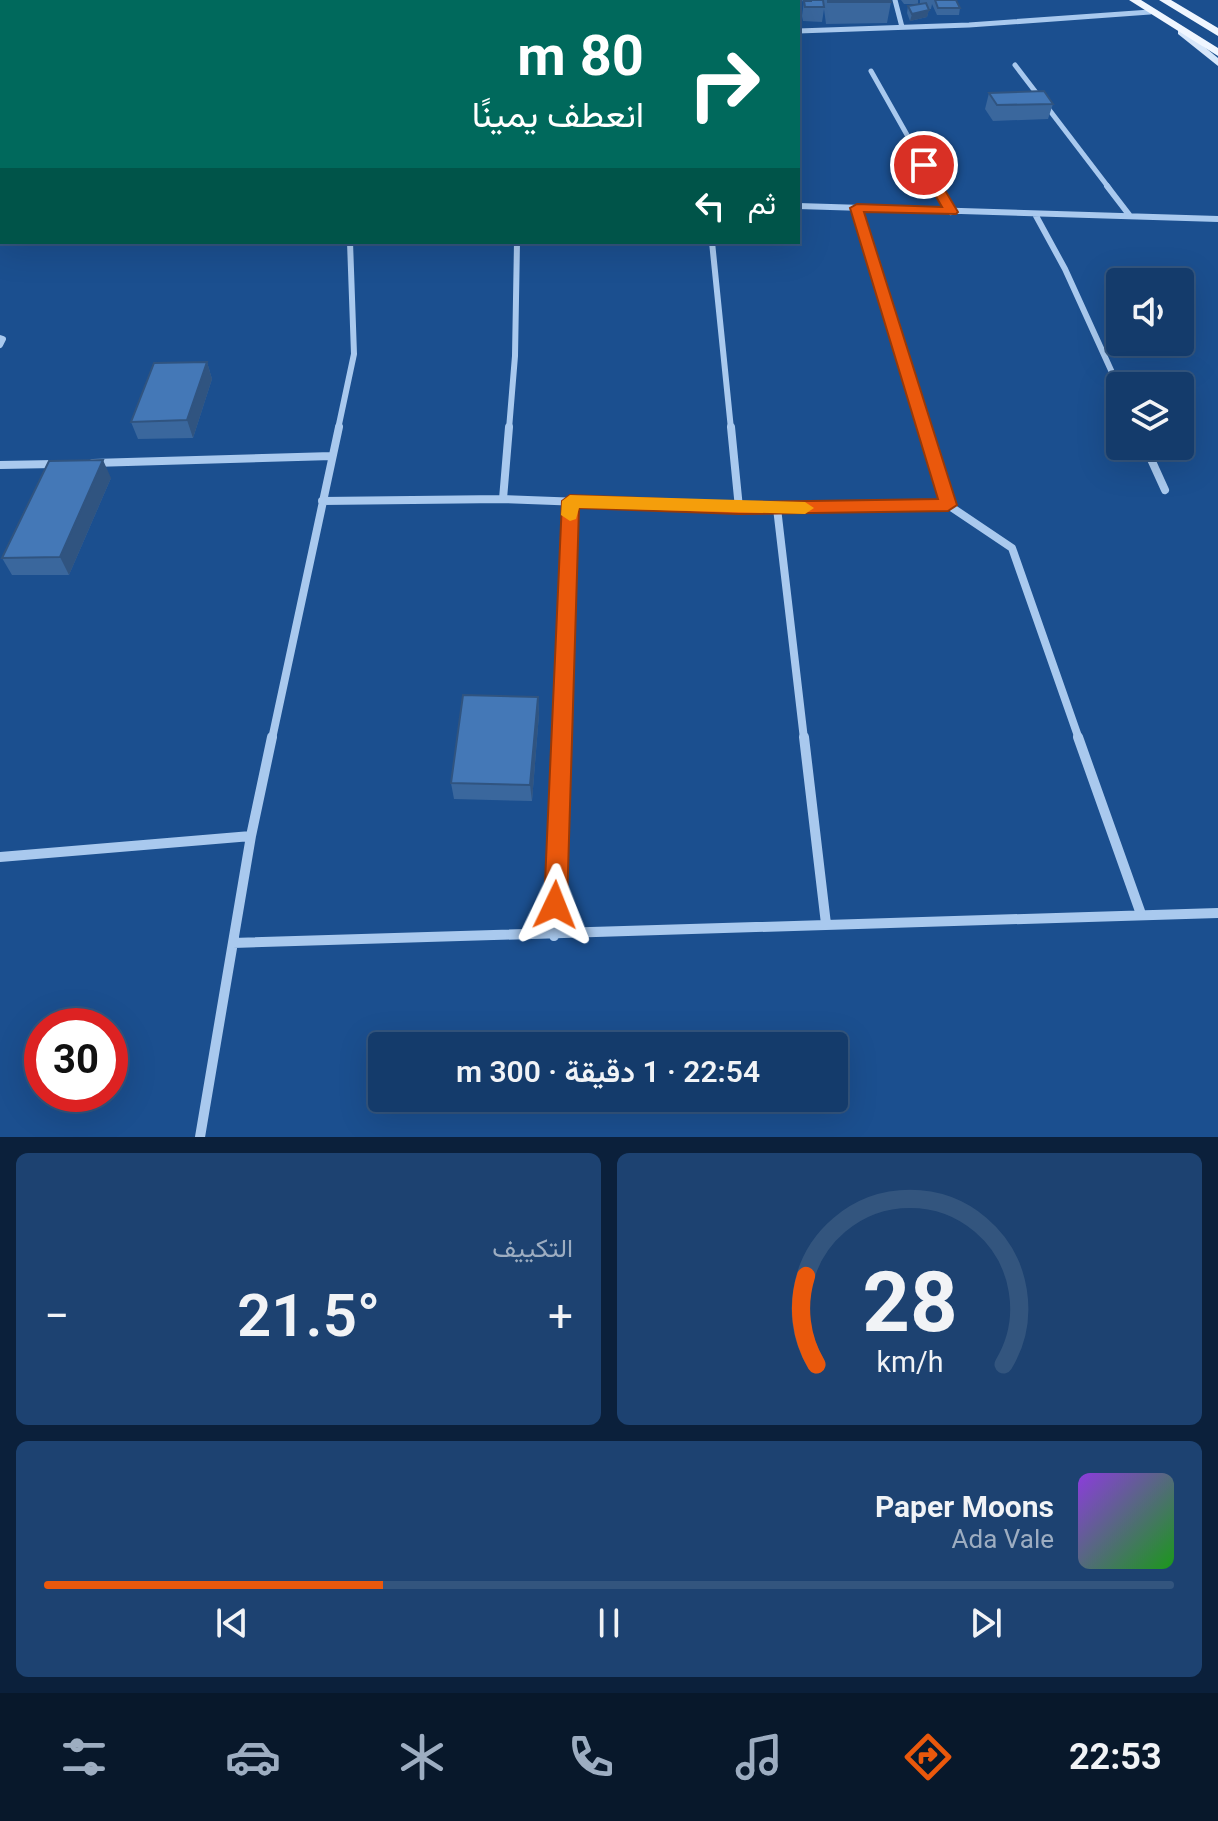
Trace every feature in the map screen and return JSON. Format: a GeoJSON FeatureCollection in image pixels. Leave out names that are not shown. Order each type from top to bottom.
{"type":"FeatureCollection","features":[{"type":"Feature","properties":{"kind":"main road"},"geometry":{"type":"LineString","coordinates":[[1134,0],[1218,53]]}},
{"type":"Feature","properties":{"kind":"main road"},"geometry":{"type":"LineString","coordinates":[[1164,0],[1218,33]]}},
{"type":"Feature","properties":{"kind":"main road"},"geometry":{"type":"LineString","coordinates":[[1181,32],[1218,63]]}},
{"type":"Feature","properties":{"kind":"street"},"geometry":{"type":"LineString","coordinates":[[895,0],[902,27]]}},
{"type":"Feature","properties":{"kind":"street"},"geometry":{"type":"LineString","coordinates":[[800,31],[1150,12]]}},
{"type":"Feature","properties":{"kind":"street"},"geometry":{"type":"LineString","coordinates":[[1015,65],[1130,216]]}},
{"type":"Feature","properties":{"kind":"street"},"geometry":{"type":"LineString","coordinates":[[871,71],[951,212]]}},
{"type":"Feature","properties":{"kind":"street"},"geometry":{"type":"LineString","coordinates":[[800,206],[1218,219]]}},
{"type":"Feature","properties":{"kind":"street"},"geometry":{"type":"LineString","coordinates":[[857,208],[948,505]]}},
{"type":"Feature","properties":{"kind":"street"},"geometry":{"type":"LineString","coordinates":[[1035,214],[1065,269],[1112,372]]}},
{"type":"Feature","properties":{"kind":"street"},"geometry":{"type":"LineString","coordinates":[[200,1137],[251,836],[354,354],[350,244]]}},
{"type":"Feature","properties":{"kind":"street"},"geometry":{"type":"LineString","coordinates":[[503,499],[515,356],[517,244]]}},
{"type":"Feature","properties":{"kind":"street"},"geometry":{"type":"LineString","coordinates":[[712,244],[739,508]]}},
{"type":"Feature","properties":{"kind":"street"},"geometry":{"type":"LineString","coordinates":[[0,338],[3,339],[0,345]]}},
{"type":"Feature","properties":{"kind":"street"},"geometry":{"type":"LineString","coordinates":[[79,463],[332,456]]}},
{"type":"Feature","properties":{"kind":"street"},"geometry":{"type":"LineString","coordinates":[[1151,460],[1165,490]]}},
{"type":"Feature","properties":{"kind":"street"},"geometry":{"type":"LineString","coordinates":[[0,465],[63,464]]}},
{"type":"Feature","properties":{"kind":"street"},"geometry":{"type":"LineString","coordinates":[[322,501],[503,499],[739,508],[948,505],[1012,548],[1141,914]]}},
{"type":"Feature","properties":{"kind":"street"},"geometry":{"type":"LineString","coordinates":[[554,936],[570,501]]}},
{"type":"Feature","properties":{"kind":"street"},"geometry":{"type":"LineString","coordinates":[[777,508],[826,924]]}},
{"type":"Feature","properties":{"kind":"street"},"geometry":{"type":"LineString","coordinates":[[0,857],[251,836]]}},
{"type":"Feature","properties":{"kind":"street"},"geometry":{"type":"LineString","coordinates":[[233,943],[554,936],[826,924],[1218,913]]}},
{"type":"Feature","properties":{"kind":"building"},"geometry":{"type":"Polygon","coordinates":[[[823,0],[824,7],[805,7],[804,1],[823,0]]]}},
{"type":"Feature","properties":{"kind":"building"},"geometry":{"type":"Polygon","coordinates":[[[890,0],[891,2],[828,2],[890,0]]]}},
{"type":"Feature","properties":{"kind":"building"},"geometry":{"type":"Polygon","coordinates":[[[935,0],[956,0],[960,8],[938,8],[935,0]]]}},
{"type":"Feature","properties":{"kind":"building"},"geometry":{"type":"Polygon","coordinates":[[[926,3],[929,10],[912,14],[908,6],[926,3]]]}},
{"type":"Feature","properties":{"kind":"building"},"geometry":{"type":"Polygon","coordinates":[[[1044,91],[1053,104],[997,105],[989,93],[1044,91]]]}},
{"type":"Feature","properties":{"kind":"building"},"geometry":{"type":"Polygon","coordinates":[[[207,362],[187,420],[131,422],[154,363],[207,362]]]}},
{"type":"Feature","properties":{"kind":"building"},"geometry":{"type":"Polygon","coordinates":[[[103,460],[60,557],[2,558],[49,461],[103,460]]]}},
{"type":"Feature","properties":{"kind":"building"},"geometry":{"type":"Polygon","coordinates":[[[463,695],[538,697],[530,785],[451,783],[463,695]]]}},
{"type":"Feature","properties":{"kind":"slow traffic"},"geometry":{"type":"LineString","coordinates":[[570,515],[570,501],[805,508]]}},
{"type":"Feature","properties":{"kind":"route"},"geometry":{"type":"LineString","coordinates":[[555,905],[570,501],[739,508],[948,505],[857,208],[951,212],[924,165]]}}]}
